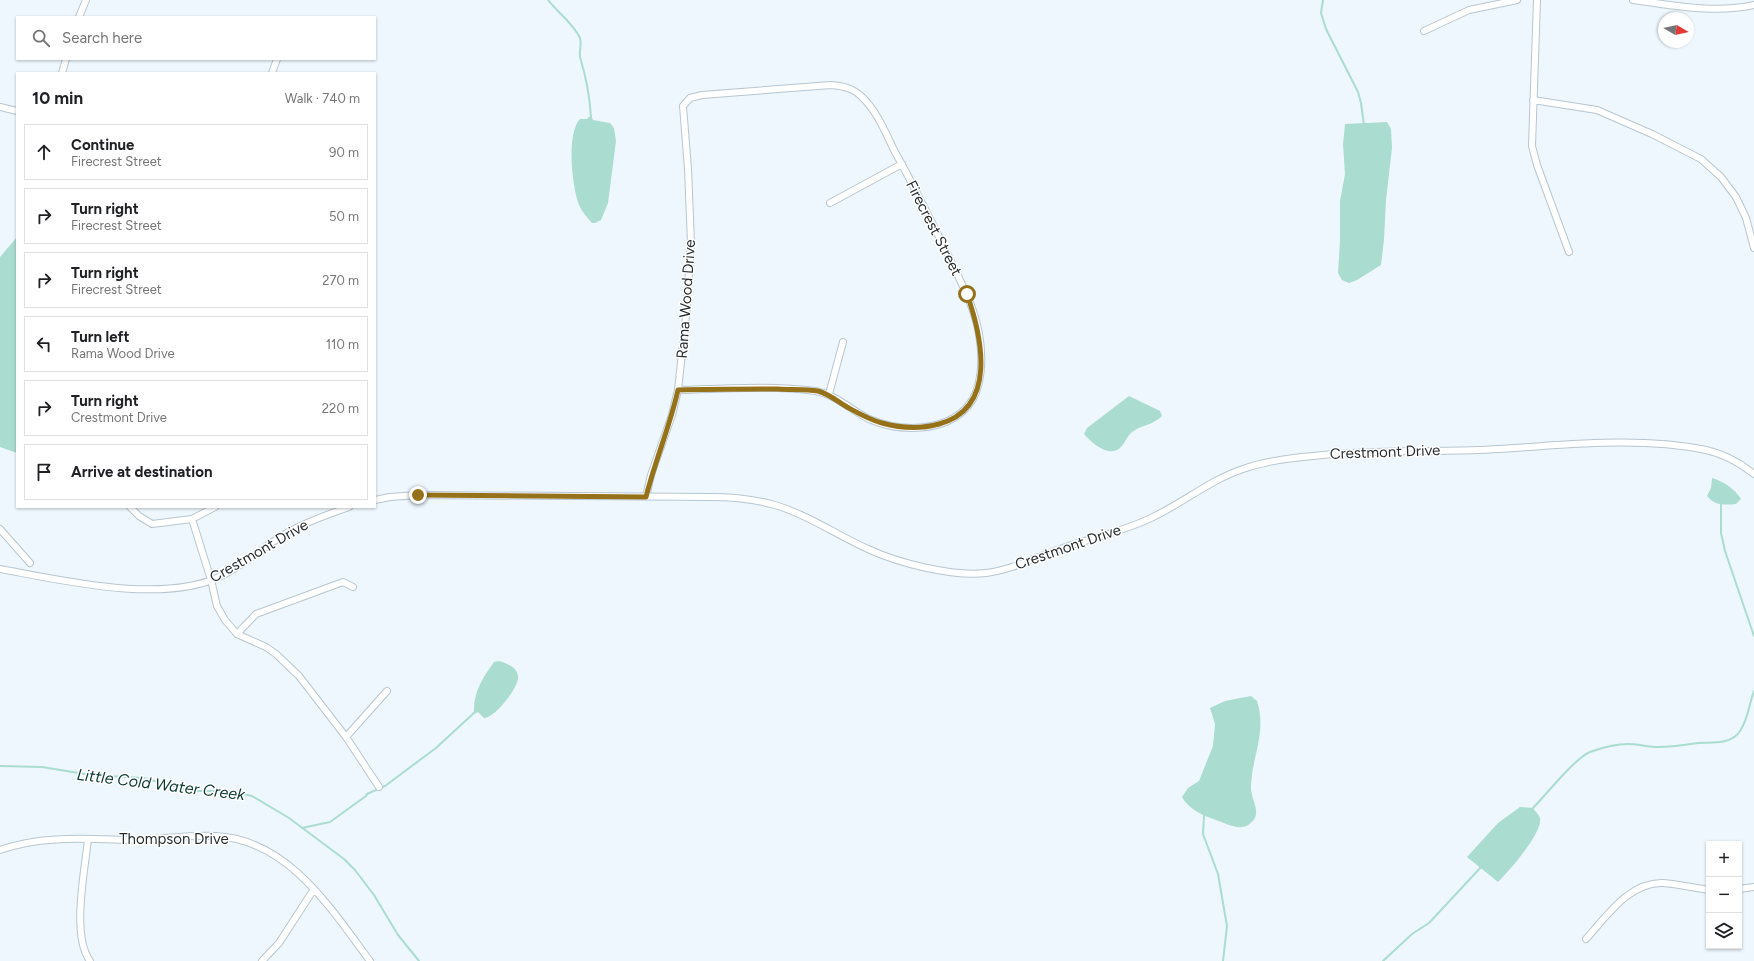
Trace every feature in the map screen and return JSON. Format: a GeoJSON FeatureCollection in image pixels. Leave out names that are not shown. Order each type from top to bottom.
{"type":"FeatureCollection","features":[{"type":"Feature","properties":{"kind":"street"},"geometry":{"type":"LineString","coordinates":[[79,16],[86,0]]}},
{"type":"Feature","properties":{"kind":"street"},"geometry":{"type":"LineString","coordinates":[[1424,31],[1469,10],[1517,0]]}},
{"type":"Feature","properties":{"kind":"street"},"geometry":{"type":"LineString","coordinates":[[1536,0],[1532,146],[1537,165],[1569,252]]}},
{"type":"Feature","properties":{"kind":"street"},"geometry":{"type":"LineString","coordinates":[[1633,0],[1708,9],[1722,9],[1754,5]]}},
{"type":"Feature","properties":{"kind":"street"},"geometry":{"type":"LineString","coordinates":[[62,72],[66,60]]}},
{"type":"Feature","properties":{"kind":"street"},"geometry":{"type":"LineString","coordinates":[[272,72],[277,60]]}},
{"type":"Feature","properties":{"kind":"street","name":"Firecrest Street"},"geometry":{"type":"LineString","coordinates":[[678,390],[807,390],[829,394],[846,406],[870,419],[883,423],[909,427],[932,426],[952,419],[967,408],[977,393],[980,375],[979,335],[967,294],[902,164],[870,105],[862,96],[850,88],[831,85],[702,95],[690,98]]}},
{"type":"Feature","properties":{"kind":"street","name":"Rama Wood Drive"},"geometry":{"type":"LineString","coordinates":[[646,497],[651,475],[672,415],[678,390],[691,250],[688,170],[683,106],[690,98]]}},
{"type":"Feature","properties":{"kind":"street"},"geometry":{"type":"LineString","coordinates":[[1533,100],[1597,110],[1652,134],[1701,159],[1721,177],[1736,198],[1746,218],[1754,248]]}},
{"type":"Feature","properties":{"kind":"street"},"geometry":{"type":"LineString","coordinates":[[0,107],[16,112]]}},
{"type":"Feature","properties":{"kind":"street"},"geometry":{"type":"LineString","coordinates":[[830,203],[902,164]]}},
{"type":"Feature","properties":{"kind":"street"},"geometry":{"type":"LineString","coordinates":[[829,394],[843,342]]}},
{"type":"Feature","properties":{"kind":"street","name":"Crestmont Drive"},"geometry":{"type":"LineString","coordinates":[[376,500],[418,495],[724,497],[774,504],[797,513],[870,550],[906,562],[947,571],[970,574],[999,571],[1144,521],[1224,476],[1253,466],[1293,458],[1375,451],[1476,450],[1607,442],[1678,446],[1715,452],[1735,460],[1754,474]]}},
{"type":"Feature","properties":{"kind":"street"},"geometry":{"type":"LineString","coordinates":[[131,508],[152,524],[192,519],[213,508]]}},
{"type":"Feature","properties":{"kind":"street","name":"Crestmont Drive"},"geometry":{"type":"LineString","coordinates":[[0,569],[74,582],[136,589],[178,589],[211,580],[242,564],[284,535],[297,528],[323,516],[347,508]]}},
{"type":"Feature","properties":{"kind":"street"},"geometry":{"type":"LineString","coordinates":[[192,519],[211,580],[217,606],[225,620],[237,634],[266,647],[288,664],[299,676],[346,738],[379,787]]}},
{"type":"Feature","properties":{"kind":"street"},"geometry":{"type":"LineString","coordinates":[[0,529],[30,563]]}},
{"type":"Feature","properties":{"kind":"street"},"geometry":{"type":"LineString","coordinates":[[237,634],[256,614],[343,582],[353,587]]}},
{"type":"Feature","properties":{"kind":"street"},"geometry":{"type":"LineString","coordinates":[[346,738],[387,691]]}},
{"type":"Feature","properties":{"kind":"street","name":"Thompson Drive"},"geometry":{"type":"LineString","coordinates":[[0,850],[41,840],[142,840],[217,836],[240,840],[260,847],[279,858],[302,877],[370,961]]}},
{"type":"Feature","properties":{"kind":"street"},"geometry":{"type":"LineString","coordinates":[[88,839],[80,918],[83,942],[90,961]]}},
{"type":"Feature","properties":{"kind":"street"},"geometry":{"type":"LineString","coordinates":[[1586,939],[1624,896],[1650,884],[1663,883],[1706,890]]}},
{"type":"Feature","properties":{"kind":"street"},"geometry":{"type":"LineString","coordinates":[[1742,889],[1754,887]]}},
{"type":"Feature","properties":{"kind":"street"},"geometry":{"type":"LineString","coordinates":[[262,961],[279,942],[314,890]]}},
{"type":"Feature","properties":{"kind":"shaded area"},"geometry":{"type":"Polygon","coordinates":[[[591,115],[593,120],[610,123],[614,128],[616,141],[608,203],[601,220],[595,223],[592,223],[583,212],[576,197],[572,161],[573,136],[576,126],[580,119],[587,119],[591,115]]]}},
{"type":"Feature","properties":{"kind":"shaded area"},"geometry":{"type":"Polygon","coordinates":[[[1387,122],[1391,129],[1392,148],[1381,265],[1357,280],[1349,283],[1342,280],[1338,273],[1340,201],[1345,174],[1343,144],[1345,124],[1387,122]]]}},
{"type":"Feature","properties":{"kind":"shaded area"},"geometry":{"type":"Polygon","coordinates":[[[16,238],[16,453],[0,447],[0,257],[16,238]]]}},
{"type":"Feature","properties":{"kind":"shaded area"},"geometry":{"type":"Polygon","coordinates":[[[1129,396],[1160,411],[1162,416],[1156,421],[1138,428],[1129,436],[1121,447],[1116,450],[1106,451],[1091,442],[1084,434],[1087,428],[1129,396]]]}},
{"type":"Feature","properties":{"kind":"shaded area"},"geometry":{"type":"Polygon","coordinates":[[[1712,478],[1720,481],[1735,491],[1741,499],[1736,504],[1728,505],[1713,502],[1707,496],[1711,488],[1712,478]]]}},
{"type":"Feature","properties":{"kind":"shaded area"},"geometry":{"type":"Polygon","coordinates":[[[499,661],[508,664],[516,670],[518,681],[506,701],[489,717],[484,718],[478,712],[474,714],[475,699],[482,680],[494,662],[499,661]]]}},
{"type":"Feature","properties":{"kind":"shaded area"},"geometry":{"type":"Polygon","coordinates":[[[1251,696],[1257,701],[1260,712],[1260,734],[1251,786],[1256,807],[1256,817],[1244,827],[1236,827],[1197,812],[1188,805],[1182,797],[1188,788],[1199,781],[1213,746],[1215,724],[1210,708],[1225,701],[1251,696]]]}},
{"type":"Feature","properties":{"kind":"shaded area"},"geometry":{"type":"Polygon","coordinates":[[[1520,807],[1533,808],[1540,818],[1539,825],[1531,842],[1524,852],[1498,882],[1467,857],[1498,823],[1520,807]]]}},
{"type":"Feature","properties":{"kind":"waterway"},"geometry":{"type":"LineString","coordinates":[[548,0],[569,23],[580,38],[580,57],[590,102],[591,118]]}},
{"type":"Feature","properties":{"kind":"waterway"},"geometry":{"type":"LineString","coordinates":[[1323,0],[1321,13],[1326,29],[1358,92],[1364,125]]}},
{"type":"Feature","properties":{"kind":"waterway"},"geometry":{"type":"LineString","coordinates":[[1721,503],[1721,533],[1725,551],[1754,636]]}},
{"type":"Feature","properties":{"kind":"waterway"},"geometry":{"type":"LineString","coordinates":[[1532,809],[1568,769],[1590,752],[1609,746],[1624,744],[1664,747],[1721,742],[1732,739],[1743,727],[1754,691]]}},
{"type":"Feature","properties":{"kind":"waterway"},"geometry":{"type":"LineString","coordinates":[[302,828],[330,822],[367,794],[385,786],[436,748],[475,712]]}},
{"type":"Feature","properties":{"kind":"waterway","name":"Little Cold Water Creek"},"geometry":{"type":"LineString","coordinates":[[0,766],[42,767],[91,775],[144,778],[190,791],[229,791],[252,796],[289,818],[344,859],[355,870],[374,895],[398,935],[419,961]]}},
{"type":"Feature","properties":{"kind":"waterway"},"geometry":{"type":"LineString","coordinates":[[1204,815],[1203,834],[1218,874],[1227,926],[1223,961]]}},
{"type":"Feature","properties":{"kind":"waterway"},"geometry":{"type":"LineString","coordinates":[[1383,961],[1412,934],[1429,923],[1483,865]]}},
{"type":"Feature","properties":{"kind":"route"},"geometry":{"type":"LineString","coordinates":[[418,495],[646,497],[651,475],[672,415],[678,390],[761,389],[817,391],[829,394],[846,406],[870,419],[883,423],[896,426],[922,427],[943,423],[960,414],[967,408],[977,393],[979,384],[979,335],[967,294]]}}]}
